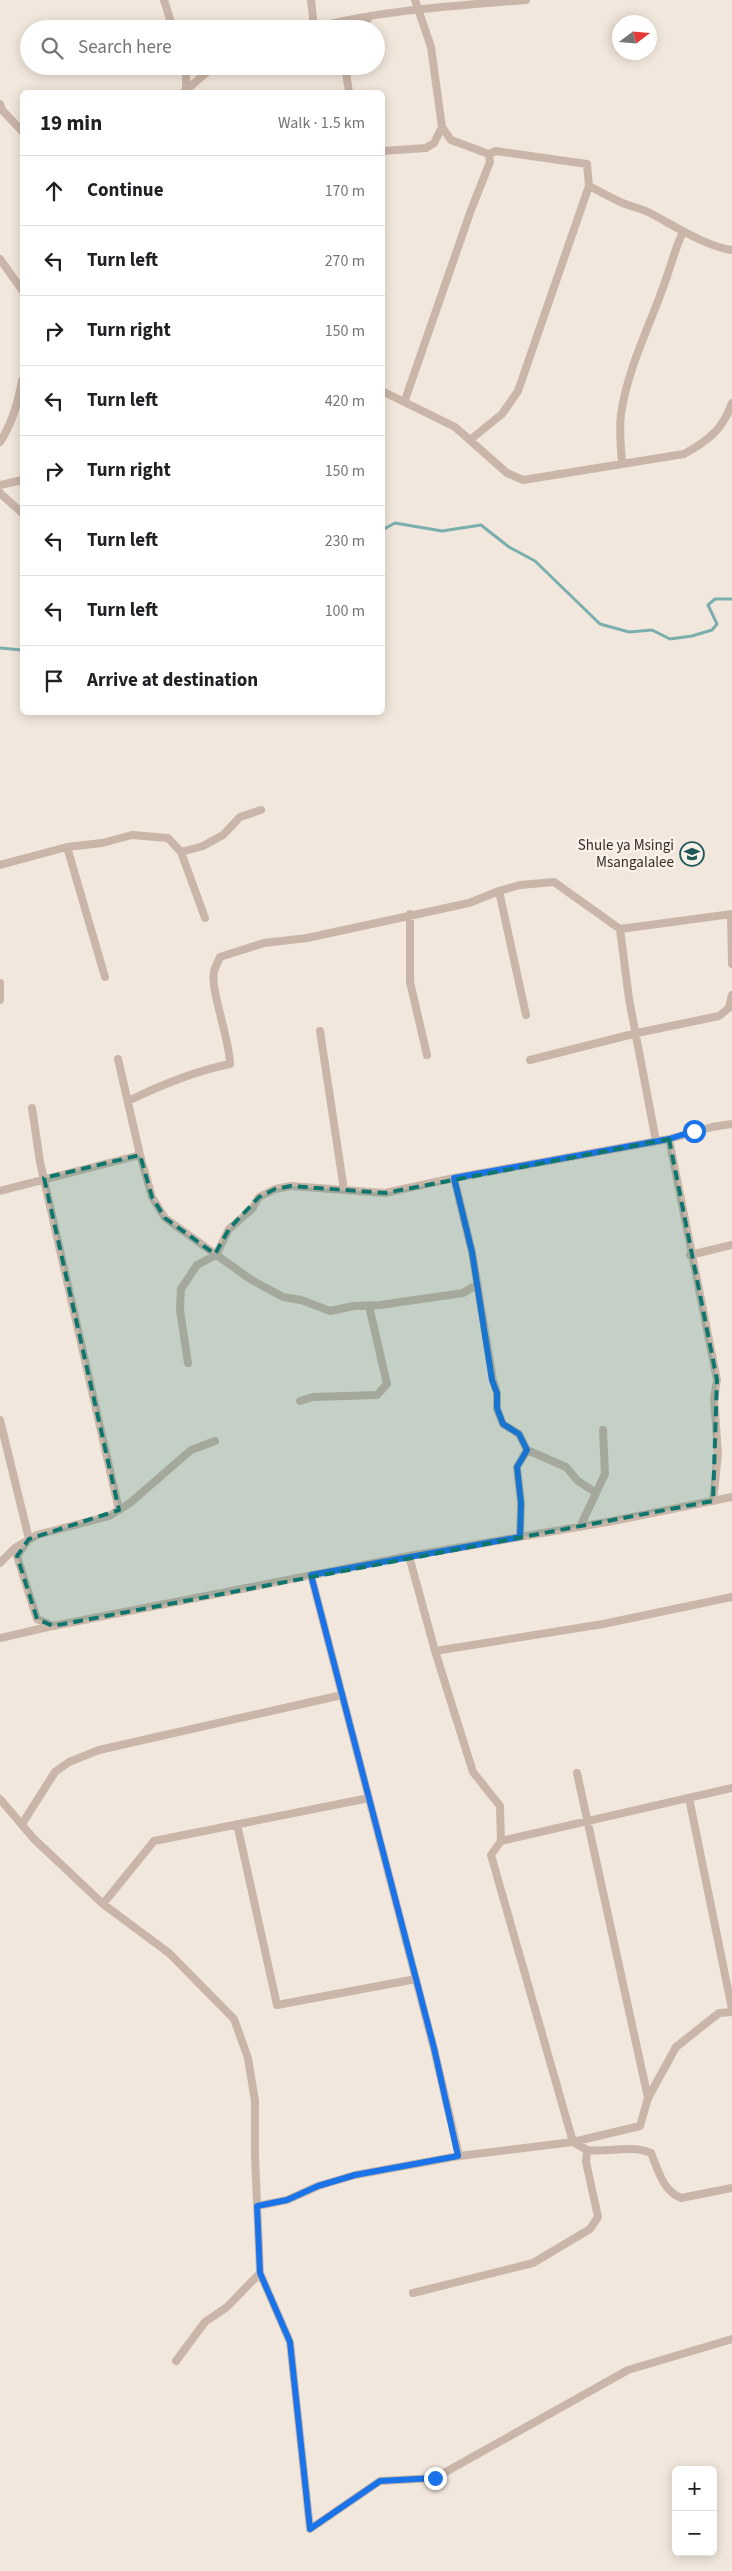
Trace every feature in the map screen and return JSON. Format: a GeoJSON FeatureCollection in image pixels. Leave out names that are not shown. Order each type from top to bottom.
{"type":"FeatureCollection","features":[{"type":"Feature","properties":{"kind":"street"},"geometry":{"type":"LineString","coordinates":[[164,0],[170,20]]}},
{"type":"Feature","properties":{"kind":"street"},"geometry":{"type":"LineString","coordinates":[[311,0],[311,20]]}},
{"type":"Feature","properties":{"kind":"street"},"geometry":{"type":"LineString","coordinates":[[415,0],[431,47],[442,127],[451,140],[489,154],[496,151],[587,164],[589,186],[518,391],[502,414],[470,440]]}},
{"type":"Feature","properties":{"kind":"street"},"geometry":{"type":"LineString","coordinates":[[349,20],[419,9],[526,0]]}},
{"type":"Feature","properties":{"kind":"street"},"geometry":{"type":"LineString","coordinates":[[367,20],[370,16]]}},
{"type":"Feature","properties":{"kind":"street"},"geometry":{"type":"LineString","coordinates":[[185,90],[186,75]]}},
{"type":"Feature","properties":{"kind":"street"},"geometry":{"type":"LineString","coordinates":[[187,90],[204,75]]}},
{"type":"Feature","properties":{"kind":"street"},"geometry":{"type":"LineString","coordinates":[[346,75],[349,90]]}},
{"type":"Feature","properties":{"kind":"street"},"geometry":{"type":"LineString","coordinates":[[0,104],[2,110],[20,129]]}},
{"type":"Feature","properties":{"kind":"street"},"geometry":{"type":"LineString","coordinates":[[385,151],[426,148],[434,143],[442,127]]}},
{"type":"Feature","properties":{"kind":"street"},"geometry":{"type":"LineString","coordinates":[[405,400],[471,210],[490,162],[489,154]]}},
{"type":"Feature","properties":{"kind":"street"},"geometry":{"type":"LineString","coordinates":[[589,186],[623,203],[648,212],[683,232],[702,239],[718,248],[732,250]]}},
{"type":"Feature","properties":{"kind":"street"},"geometry":{"type":"LineString","coordinates":[[622,464],[621,415],[629,380],[641,341],[683,232]]}},
{"type":"Feature","properties":{"kind":"street"},"geometry":{"type":"LineString","coordinates":[[0,258],[20,287]]}},
{"type":"Feature","properties":{"kind":"street"},"geometry":{"type":"LineString","coordinates":[[0,442],[7,432],[20,388]]}},
{"type":"Feature","properties":{"kind":"street"},"geometry":{"type":"LineString","coordinates":[[385,392],[405,400],[455,427],[507,474],[523,480],[684,454],[699,446],[720,430],[732,403]]}},
{"type":"Feature","properties":{"kind":"street"},"geometry":{"type":"LineString","coordinates":[[0,485],[20,480]]}},
{"type":"Feature","properties":{"kind":"street"},"geometry":{"type":"LineString","coordinates":[[0,493],[20,511]]}},
{"type":"Feature","properties":{"kind":"street"},"geometry":{"type":"LineString","coordinates":[[181,852],[203,846],[223,835],[240,817],[261,810]]}},
{"type":"Feature","properties":{"kind":"street"},"geometry":{"type":"LineString","coordinates":[[0,865],[67,847],[102,843],[132,835],[168,838],[181,852],[205,918]]}},
{"type":"Feature","properties":{"kind":"street"},"geometry":{"type":"LineString","coordinates":[[67,847],[105,977]]}},
{"type":"Feature","properties":{"kind":"street"},"geometry":{"type":"LineString","coordinates":[[128,1101],[158,1086],[208,1069],[230,1064],[230,1050],[214,984],[214,973],[220,958],[264,943],[307,938],[398,919],[410,914],[469,903],[520,884],[554,882],[620,929],[732,914],[732,964]]}},
{"type":"Feature","properties":{"kind":"street"},"geometry":{"type":"LineString","coordinates":[[498,891],[526,1016]]}},
{"type":"Feature","properties":{"kind":"street"},"geometry":{"type":"LineString","coordinates":[[410,914],[410,982],[427,1056]]}},
{"type":"Feature","properties":{"kind":"street"},"geometry":{"type":"LineString","coordinates":[[620,929],[629,998],[656,1141]]}},
{"type":"Feature","properties":{"kind":"street"},"geometry":{"type":"LineString","coordinates":[[0,983],[0,1000]]}},
{"type":"Feature","properties":{"kind":"street"},"geometry":{"type":"LineString","coordinates":[[530,1060],[637,1033],[720,1016],[729,1008],[732,995]]}},
{"type":"Feature","properties":{"kind":"street"},"geometry":{"type":"LineString","coordinates":[[320,1032],[344,1190]]}},
{"type":"Feature","properties":{"kind":"street"},"geometry":{"type":"LineString","coordinates":[[118,1060],[140,1155],[152,1197],[165,1218],[250,1279],[283,1297],[301,1300],[330,1311],[354,1306],[369,1306],[463,1293],[478,1284]]}},
{"type":"Feature","properties":{"kind":"street"},"geometry":{"type":"LineString","coordinates":[[32,1108],[44,1178],[119,1510]]}},
{"type":"Feature","properties":{"kind":"street"},"geometry":{"type":"LineString","coordinates":[[188,1363],[180,1310],[181,1289],[197,1265],[216,1255],[229,1229],[252,1209],[259,1197],[275,1189],[291,1186],[384,1193],[454,1178],[669,1139],[712,1127],[732,1124]]}},
{"type":"Feature","properties":{"kind":"street"},"geometry":{"type":"LineString","coordinates":[[669,1139],[690,1255],[717,1380],[714,1398],[718,1454],[713,1501]]}},
{"type":"Feature","properties":{"kind":"street"},"geometry":{"type":"LineString","coordinates":[[0,1191],[44,1178],[140,1155]]}},
{"type":"Feature","properties":{"kind":"street"},"geometry":{"type":"LineString","coordinates":[[454,1178],[478,1284],[492,1380],[497,1393],[497,1408],[503,1424],[519,1434],[527,1450],[566,1467],[578,1481],[595,1492]]}},
{"type":"Feature","properties":{"kind":"street"},"geometry":{"type":"LineString","coordinates":[[690,1255],[732,1245]]}},
{"type":"Feature","properties":{"kind":"street"},"geometry":{"type":"LineString","coordinates":[[300,1401],[313,1397],[377,1395],[387,1384],[369,1306]]}},
{"type":"Feature","properties":{"kind":"street"},"geometry":{"type":"LineString","coordinates":[[0,1420],[29,1540]]}},
{"type":"Feature","properties":{"kind":"street"},"geometry":{"type":"LineString","coordinates":[[580,1527],[605,1474],[603,1430]]}},
{"type":"Feature","properties":{"kind":"street"},"geometry":{"type":"LineString","coordinates":[[0,1563],[15,1548],[37,1535],[109,1516],[119,1510],[191,1450],[215,1441]]}},
{"type":"Feature","properties":{"kind":"street"},"geometry":{"type":"LineString","coordinates":[[520,1537],[521,1503],[517,1467],[527,1450]]}},
{"type":"Feature","properties":{"kind":"street"},"geometry":{"type":"LineString","coordinates":[[1,1638],[53,1626],[409,1556],[731,1499]]}},
{"type":"Feature","properties":{"kind":"street"},"geometry":{"type":"LineString","coordinates":[[29,1540],[17,1556],[37,1619],[53,1626]]}},
{"type":"Feature","properties":{"kind":"street"},"geometry":{"type":"LineString","coordinates":[[409,1556],[435,1651],[473,1772],[500,1806],[500,1841],[491,1855],[573,2142],[587,2150],[602,2152],[639,2148],[651,2153],[667,2189],[673,2195],[681,2198],[732,2188]]}},
{"type":"Feature","properties":{"kind":"street"},"geometry":{"type":"LineString","coordinates":[[311,1575],[416,1979],[458,2156]]}},
{"type":"Feature","properties":{"kind":"street"},"geometry":{"type":"LineString","coordinates":[[435,1651],[603,1624],[732,1597]]}},
{"type":"Feature","properties":{"kind":"street"},"geometry":{"type":"LineString","coordinates":[[22,1824],[55,1772],[69,1762],[99,1750],[342,1695]]}},
{"type":"Feature","properties":{"kind":"street"},"geometry":{"type":"LineString","coordinates":[[577,1773],[648,2098]]}},
{"type":"Feature","properties":{"kind":"street"},"geometry":{"type":"LineString","coordinates":[[500,1841],[732,1788]]}},
{"type":"Feature","properties":{"kind":"street"},"geometry":{"type":"LineString","coordinates":[[103,1904],[154,1841],[369,1798]]}},
{"type":"Feature","properties":{"kind":"street"},"geometry":{"type":"LineString","coordinates":[[257,2206],[287,2200],[318,2186],[355,2175],[458,2156],[573,2142],[640,2126],[648,2098],[676,2047],[719,2013],[732,2010],[690,1798]]}},
{"type":"Feature","properties":{"kind":"street"},"geometry":{"type":"LineString","coordinates":[[0,1800],[103,1904],[169,1953],[234,2020],[248,2058],[255,2100],[260,2273],[290,2342],[310,2529],[380,2481],[435,2478],[628,2370],[732,2339]]}},
{"type":"Feature","properties":{"kind":"street"},"geometry":{"type":"LineString","coordinates":[[237,1824],[277,2005],[416,1979]]}},
{"type":"Feature","properties":{"kind":"street"},"geometry":{"type":"LineString","coordinates":[[413,2293],[533,2262],[590,2229],[598,2216],[586,2162],[587,2150]]}},
{"type":"Feature","properties":{"kind":"street"},"geometry":{"type":"LineString","coordinates":[[176,2361],[205,2322],[227,2307],[260,2273]]}},
{"type":"Feature","properties":{"kind":"highlighted area"},"geometry":{"type":"Polygon","coordinates":[[[669,1139],[717,1380],[713,1501],[53,1626],[37,1619],[17,1556],[29,1539],[119,1510],[44,1178],[140,1155],[152,1197],[165,1218],[215,1254],[229,1229],[259,1197],[275,1189],[291,1186],[385,1193],[669,1139]]]}},
{"type":"Feature","properties":{"kind":"waterway"},"geometry":{"type":"LineString","coordinates":[[385,528],[395,523],[442,531],[481,525],[509,547],[535,561],[600,624],[629,632],[652,630],[670,639],[692,636],[712,630],[717,624],[708,605],[715,599],[732,599]]}},
{"type":"Feature","properties":{"kind":"waterway"},"geometry":{"type":"LineString","coordinates":[[0,648],[20,650]]}},
{"type":"Feature","properties":{"kind":"place","name":"Shule ya Msingi Msangalalee"},"geometry":{"type":"Point","coordinates":[692,854]}},
{"type":"Feature","properties":{"kind":"route"},"geometry":{"type":"LineString","coordinates":[[435,2478],[380,2481],[310,2529],[290,2342],[260,2273],[257,2206],[287,2200],[318,2186],[355,2175],[402,2168],[458,2156],[434,2048],[311,1575],[520,1537],[521,1503],[517,1467],[527,1450],[519,1434],[503,1424],[497,1408],[497,1393],[492,1380],[472,1252],[454,1178],[669,1139],[694,1131]]}}]}
